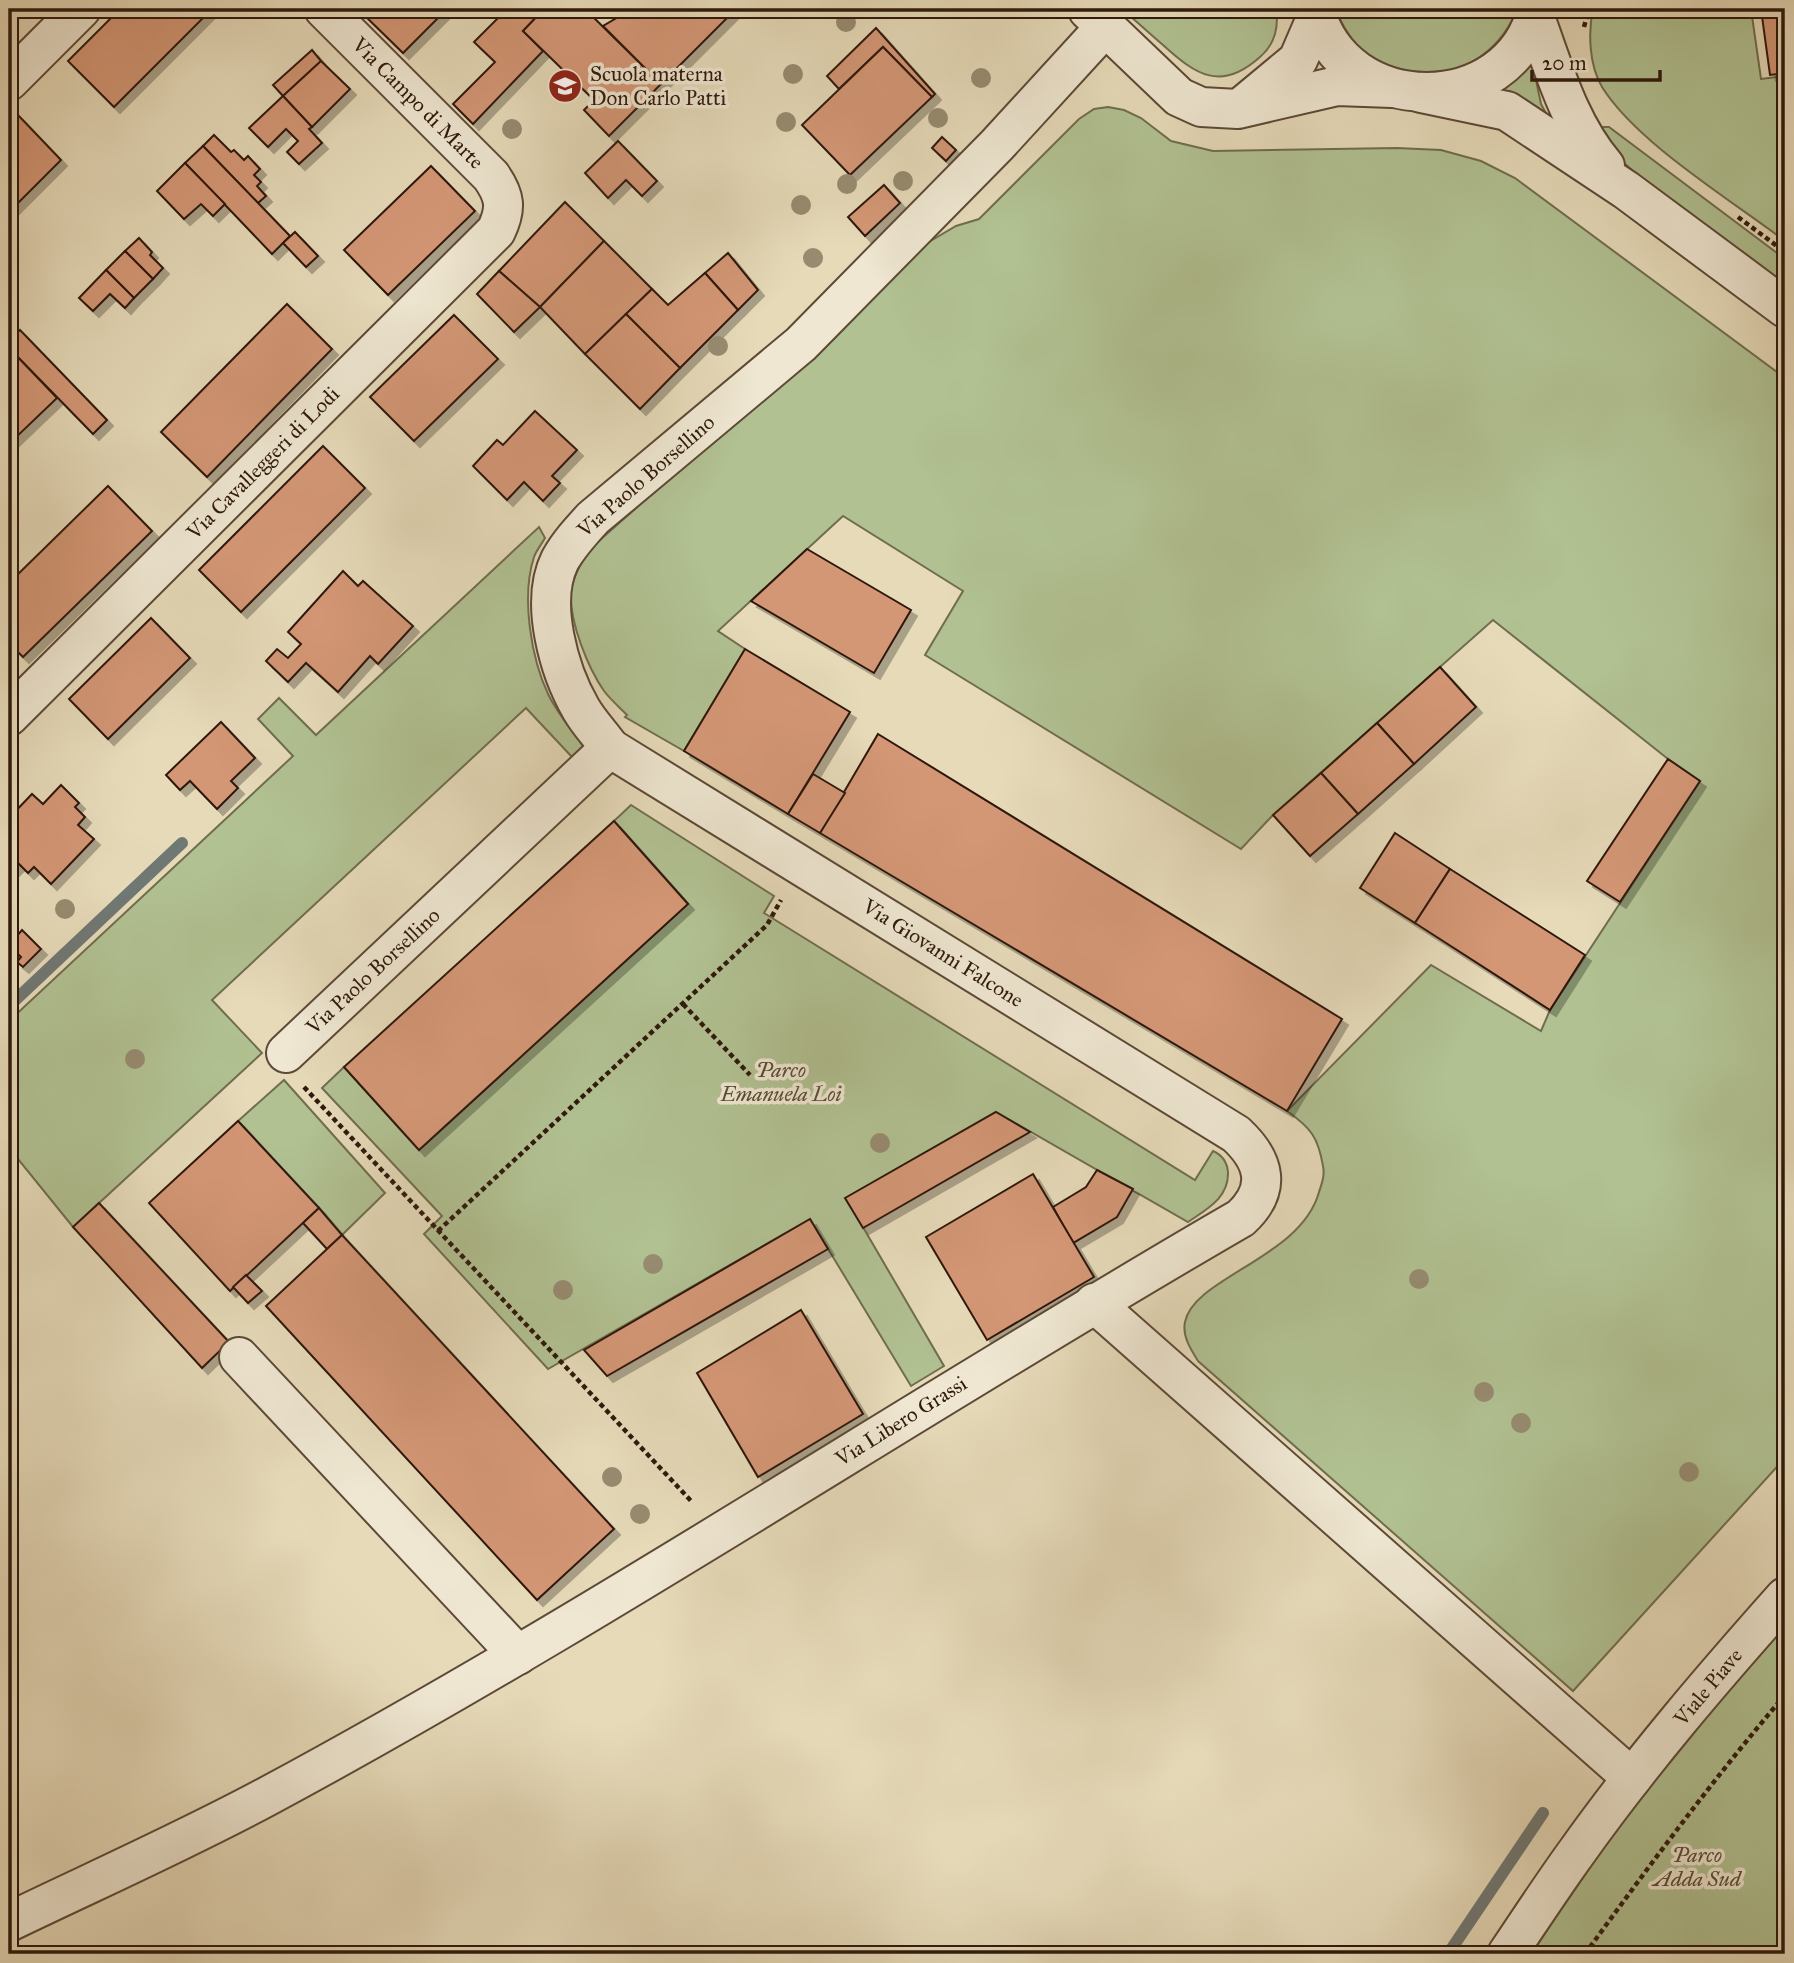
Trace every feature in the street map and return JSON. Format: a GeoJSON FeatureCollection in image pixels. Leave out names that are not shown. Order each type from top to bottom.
{"type":"FeatureCollection","features":[{"type":"Feature","properties":{"kind":"street"},"geometry":{"type":"LineString","coordinates":[[9,81],[81,9]]}},
{"type":"Feature","properties":{"kind":"street","name":"Via Campo di Marte"},"geometry":{"type":"LineString","coordinates":[[324,9],[491,176],[501,190],[505,203]]}},
{"type":"Feature","properties":{"kind":"street"},"geometry":{"type":"LineString","coordinates":[[1316,13],[1330,42],[1350,65],[1370,78],[1406,90],[1507,111],[1626,190],[1785,308]]}},
{"type":"Feature","properties":{"kind":"street"},"geometry":{"type":"LineString","coordinates":[[1238,110],[1298,60],[1316,13]]}},
{"type":"Feature","properties":{"kind":"street"},"geometry":{"type":"LineString","coordinates":[[1097,17],[1179,97],[1201,107],[1238,110],[1337,86],[1450,91],[1468,85],[1500,67],[1518,49],[1536,13]]}},
{"type":"Feature","properties":{"kind":"street"},"geometry":{"type":"LineString","coordinates":[[1536,13],[1566,102],[1580,131],[1626,190]]}},
{"type":"Feature","properties":{"kind":"street","name":"Via Paolo Borsellino"},"geometry":{"type":"LineString","coordinates":[[286,1054],[610,748],[581,709],[562,664],[552,623],[554,580],[559,562],[575,538],[593,518],[801,344],[997,145],[1097,17]]}},
{"type":"Feature","properties":{"kind":"street","name":"Via Cavalleggeri di Lodi"},"geometry":{"type":"LineString","coordinates":[[9,716],[496,231],[503,217],[505,203]]}},
{"type":"Feature","properties":{"kind":"street","name":"Via Giovanni Falcone"},"geometry":{"type":"LineString","coordinates":[[610,748],[1236,1134],[1255,1155],[1261,1173]]}},
{"type":"Feature","properties":{"kind":"street","name":"Via Libero Grassi"},"geometry":{"type":"LineString","coordinates":[[9,1922],[263,1799],[518,1655],[1094,1303],[1241,1218],[1255,1206],[1261,1192],[1261,1173]]}},
{"type":"Feature","properties":{"kind":"street"},"geometry":{"type":"LineString","coordinates":[[1094,1303],[1632,1778]]}},
{"type":"Feature","properties":{"kind":"street"},"geometry":{"type":"LineString","coordinates":[[239,1357],[518,1655]]}},
{"type":"Feature","properties":{"kind":"street","name":"Viale Piave"},"geometry":{"type":"LineString","coordinates":[[1507,1954],[1575,1854],[1632,1778],[1714,1677],[1785,1597]]}},
{"type":"Feature","properties":{"kind":"path"},"geometry":{"type":"LineString","coordinates":[[1585,36],[1584,25],[1588,9]]}},
{"type":"Feature","properties":{"kind":"path"},"geometry":{"type":"LineString","coordinates":[[1733,214],[1785,252]]}},
{"type":"Feature","properties":{"kind":"path"},"geometry":{"type":"LineString","coordinates":[[438,1231],[767,925],[801,865]]}},
{"type":"Feature","properties":{"kind":"path"},"geometry":{"type":"LineString","coordinates":[[683,1004],[750,1074]]}},
{"type":"Feature","properties":{"kind":"path"},"geometry":{"type":"LineString","coordinates":[[286,1054],[293,1075],[720,1532]]}},
{"type":"Feature","properties":{"kind":"path"},"geometry":{"type":"LineString","coordinates":[[1586,1954],[1657,1855],[1785,1695]]}},
{"type":"Feature","properties":{"kind":"green space"},"geometry":{"type":"Polygon","coordinates":[[[1122,9],[1276,9],[1277,23],[1272,41],[1265,52],[1246,68],[1233,74],[1209,75],[1175,56],[1122,9]]]}},
{"type":"Feature","properties":{"kind":"green space"},"geometry":{"type":"Polygon","coordinates":[[[1335,9],[1517,9],[1503,35],[1482,56],[1456,70],[1426,75],[1389,66],[1369,56],[1351,38],[1335,9]]]}},
{"type":"Feature","properties":{"kind":"green space"},"geometry":{"type":"Polygon","coordinates":[[[1593,9],[1751,9],[1761,79],[1785,76],[1785,241],[1686,170],[1618,108],[1602,87],[1594,69],[1590,38],[1593,9]]]}},
{"type":"Feature","properties":{"kind":"green space"},"geometry":{"type":"Polygon","coordinates":[[[1532,61],[1541,104],[1549,119],[1490,92],[1532,61]]]}},
{"type":"Feature","properties":{"kind":"green space"},"geometry":{"type":"Polygon","coordinates":[[[1108,107],[1124,110],[1141,118],[1171,141],[1213,151],[1397,148],[1441,150],[1481,161],[1515,178],[1785,378],[1785,1458],[1573,1691],[1198,1361],[1190,1348],[1184,1327],[1193,1306],[1207,1292],[1292,1234],[1308,1215],[1319,1192],[1324,1169],[1316,1140],[1302,1123],[1287,1111],[1431,965],[1541,1031],[1550,1010],[1700,781],[1668,759],[1493,620],[1273,815],[1241,849],[925,655],[963,591],[843,516],[718,631],[745,649],[684,751],[625,717],[627,715],[606,694],[598,681],[576,630],[571,604],[572,586],[578,569],[591,548],[815,349],[922,246],[956,226],[979,219],[1079,119],[1094,109],[1108,107]]]}},
{"type":"Feature","properties":{"kind":"green space"},"geometry":{"type":"Polygon","coordinates":[[[1603,127],[1609,127],[1785,259],[1785,286],[1649,185],[1616,156],[1599,131],[1603,127]]]}},
{"type":"Feature","properties":{"kind":"green space"},"geometry":{"type":"Polygon","coordinates":[[[539,527],[545,538],[534,557],[528,590],[533,646],[549,696],[583,746],[572,757],[526,708],[212,1000],[262,1053],[73,1227],[9,1148],[9,1021],[293,756],[258,719],[279,698],[316,735],[539,527]]]}},
{"type":"Feature","properties":{"kind":"green space","name":"Parco Emanuela Loi"},"geometry":{"type":"Polygon","coordinates":[[[631,805],[774,896],[764,913],[1195,1180],[1213,1151],[1219,1154],[1228,1172],[1221,1196],[1188,1222],[996,1112],[846,1198],[944,1366],[911,1386],[810,1219],[548,1369],[424,1234],[442,1216],[322,1088],[344,1067],[419,1150],[688,904],[614,821],[631,805]]]}},
{"type":"Feature","properties":{"kind":"green space"},"geometry":{"type":"Polygon","coordinates":[[[284,1080],[385,1193],[342,1235],[238,1121],[284,1080]]]}},
{"type":"Feature","properties":{"kind":"green space","name":"Parco Adda Sud"},"geometry":{"type":"Polygon","coordinates":[[[1785,1618],[1785,1954],[1531,1954],[1639,1796],[1785,1618]]]}},
{"type":"Feature","properties":{"kind":"building"},"geometry":{"type":"Polygon","coordinates":[[[120,9],[212,9],[114,107],[68,61],[120,9]]]}},
{"type":"Feature","properties":{"kind":"building"},"geometry":{"type":"Polygon","coordinates":[[[358,9],[447,9],[403,53],[358,9]]]}},
{"type":"Feature","properties":{"kind":"building"},"geometry":{"type":"Polygon","coordinates":[[[507,9],[544,9],[523,31],[543,51],[473,124],[453,104],[495,62],[474,42],[507,9]]]}},
{"type":"Feature","properties":{"kind":"building"},"geometry":{"type":"Polygon","coordinates":[[[544,9],[585,9],[661,84],[609,136],[584,110],[594,100],[523,31],[544,9]]]}},
{"type":"Feature","properties":{"kind":"building"},"geometry":{"type":"Polygon","coordinates":[[[632,9],[736,9],[661,84],[603,26],[632,9]]]}},
{"type":"Feature","properties":{"kind":"building"},"geometry":{"type":"Polygon","coordinates":[[[1761,9],[1785,9],[1785,73],[1770,75],[1761,9]]]}},
{"type":"Feature","properties":{"kind":"building"},"geometry":{"type":"Polygon","coordinates":[[[876,28],[935,94],[932,97],[883,47],[839,89],[827,76],[876,28]]]}},
{"type":"Feature","properties":{"kind":"building"},"geometry":{"type":"Polygon","coordinates":[[[883,47],[932,97],[850,175],[802,125],[883,47]]]}},
{"type":"Feature","properties":{"kind":"building"},"geometry":{"type":"Polygon","coordinates":[[[312,50],[321,61],[283,96],[273,85],[312,50]]]}},
{"type":"Feature","properties":{"kind":"building"},"geometry":{"type":"Polygon","coordinates":[[[321,61],[350,89],[312,127],[283,96],[321,61]]]}},
{"type":"Feature","properties":{"kind":"building"},"geometry":{"type":"Polygon","coordinates":[[[283,96],[312,127],[309,129],[322,143],[299,164],[287,152],[298,141],[286,129],[268,147],[249,128],[283,96]]]}},
{"type":"Feature","properties":{"kind":"building"},"geometry":{"type":"Polygon","coordinates":[[[17,114],[61,160],[9,212],[9,122],[17,114]]]}},
{"type":"Feature","properties":{"kind":"building"},"geometry":{"type":"Polygon","coordinates":[[[214,135],[231,152],[234,150],[244,160],[248,156],[260,169],[254,175],[261,182],[257,186],[266,196],[258,203],[203,146],[214,135]]]}},
{"type":"Feature","properties":{"kind":"building"},"geometry":{"type":"Polygon","coordinates":[[[942,137],[956,150],[946,161],[932,148],[942,137]]]}},
{"type":"Feature","properties":{"kind":"building"},"geometry":{"type":"Polygon","coordinates":[[[618,141],[657,181],[642,196],[626,180],[608,198],[585,173],[618,141]]]}},
{"type":"Feature","properties":{"kind":"building"},"geometry":{"type":"Polygon","coordinates":[[[203,146],[290,236],[272,254],[185,163],[203,146]]]}},
{"type":"Feature","properties":{"kind":"building"},"geometry":{"type":"Polygon","coordinates":[[[185,163],[225,204],[213,216],[201,204],[184,219],[157,191],[185,163]]]}},
{"type":"Feature","properties":{"kind":"building"},"geometry":{"type":"Polygon","coordinates":[[[431,166],[475,211],[388,295],[344,250],[431,166]]]}},
{"type":"Feature","properties":{"kind":"building"},"geometry":{"type":"Polygon","coordinates":[[[884,185],[900,203],[865,236],[848,217],[884,185]]]}},
{"type":"Feature","properties":{"kind":"building"},"geometry":{"type":"Polygon","coordinates":[[[565,202],[604,241],[540,307],[499,271],[565,202]]]}},
{"type":"Feature","properties":{"kind":"building"},"geometry":{"type":"Polygon","coordinates":[[[295,232],[318,256],[306,267],[283,243],[295,232]]]}},
{"type":"Feature","properties":{"kind":"building"},"geometry":{"type":"Polygon","coordinates":[[[139,238],[163,268],[153,279],[125,251],[139,238]]]}},
{"type":"Feature","properties":{"kind":"building"},"geometry":{"type":"Polygon","coordinates":[[[604,241],[652,289],[585,354],[540,307],[604,241]]]}},
{"type":"Feature","properties":{"kind":"building"},"geometry":{"type":"Polygon","coordinates":[[[125,251],[153,279],[134,298],[106,270],[125,251]]]}},
{"type":"Feature","properties":{"kind":"building"},"geometry":{"type":"Polygon","coordinates":[[[728,253],[758,290],[738,310],[705,273],[728,253]]]}},
{"type":"Feature","properties":{"kind":"building"},"geometry":{"type":"Polygon","coordinates":[[[106,270],[134,298],[125,308],[110,294],[93,311],[79,298],[106,270]]]}},
{"type":"Feature","properties":{"kind":"building"},"geometry":{"type":"Polygon","coordinates":[[[499,271],[540,307],[514,332],[477,294],[499,271]]]}},
{"type":"Feature","properties":{"kind":"building"},"geometry":{"type":"Polygon","coordinates":[[[705,273],[738,310],[680,368],[626,314],[652,289],[668,305],[705,273]]]}},
{"type":"Feature","properties":{"kind":"building"},"geometry":{"type":"Polygon","coordinates":[[[287,304],[332,349],[207,477],[161,432],[287,304]]]}},
{"type":"Feature","properties":{"kind":"building"},"geometry":{"type":"Polygon","coordinates":[[[626,314],[680,368],[640,409],[585,354],[626,314]]]}},
{"type":"Feature","properties":{"kind":"building"},"geometry":{"type":"Polygon","coordinates":[[[454,315],[498,359],[414,441],[370,397],[454,315]]]}},
{"type":"Feature","properties":{"kind":"building"},"geometry":{"type":"Polygon","coordinates":[[[20,330],[107,420],[93,434],[9,348],[9,340],[20,330]]]}},
{"type":"Feature","properties":{"kind":"building"},"geometry":{"type":"Polygon","coordinates":[[[9,348],[57,398],[9,444],[9,348]]]}},
{"type":"Feature","properties":{"kind":"building"},"geometry":{"type":"Polygon","coordinates":[[[535,411],[577,450],[552,476],[560,483],[543,501],[524,482],[507,500],[473,466],[497,440],[503,445],[535,411]]]}},
{"type":"Feature","properties":{"kind":"building"},"geometry":{"type":"Polygon","coordinates":[[[323,446],[365,488],[241,612],[199,570],[323,446]]]}},
{"type":"Feature","properties":{"kind":"building"},"geometry":{"type":"Polygon","coordinates":[[[108,486],[152,531],[23,657],[9,643],[9,583],[108,486]]]}},
{"type":"Feature","properties":{"kind":"building"},"geometry":{"type":"Polygon","coordinates":[[[807,549],[911,610],[874,673],[751,601],[807,549]]]}},
{"type":"Feature","properties":{"kind":"building"},"geometry":{"type":"Polygon","coordinates":[[[343,571],[358,586],[363,581],[413,626],[378,664],[370,656],[338,692],[306,663],[288,682],[266,661],[277,649],[288,658],[301,644],[288,632],[343,571]]]}},
{"type":"Feature","properties":{"kind":"building"},"geometry":{"type":"Polygon","coordinates":[[[151,618],[190,658],[108,739],[69,699],[151,618]]]}},
{"type":"Feature","properties":{"kind":"building"},"geometry":{"type":"Polygon","coordinates":[[[745,649],[850,712],[788,814],[684,751],[745,649]]]}},
{"type":"Feature","properties":{"kind":"building"},"geometry":{"type":"Polygon","coordinates":[[[1440,667],[1476,707],[1414,764],[1377,723],[1440,667]]]}},
{"type":"Feature","properties":{"kind":"building"},"geometry":{"type":"Polygon","coordinates":[[[221,722],[255,758],[231,781],[238,788],[217,809],[190,781],[180,790],[166,775],[221,722]]]}},
{"type":"Feature","properties":{"kind":"building"},"geometry":{"type":"Polygon","coordinates":[[[1377,723],[1414,764],[1358,814],[1321,773],[1377,723]]]}},
{"type":"Feature","properties":{"kind":"building"},"geometry":{"type":"Polygon","coordinates":[[[878,734],[1342,1019],[1287,1111],[820,833],[878,734]]]}},
{"type":"Feature","properties":{"kind":"building"},"geometry":{"type":"Polygon","coordinates":[[[1668,759],[1700,781],[1620,902],[1587,881],[1668,759]]]}},
{"type":"Feature","properties":{"kind":"building"},"geometry":{"type":"Polygon","coordinates":[[[1321,773],[1358,814],[1310,856],[1273,815],[1321,773]]]}},
{"type":"Feature","properties":{"kind":"building"},"geometry":{"type":"Polygon","coordinates":[[[813,774],[845,793],[820,833],[788,814],[813,774]]]}},
{"type":"Feature","properties":{"kind":"building"},"geometry":{"type":"Polygon","coordinates":[[[61,785],[79,803],[75,807],[85,817],[78,825],[94,839],[51,884],[34,867],[28,873],[19,864],[13,870],[9,865],[9,840],[15,833],[9,827],[9,818],[32,794],[43,804],[61,785]]]}},
{"type":"Feature","properties":{"kind":"building"},"geometry":{"type":"Polygon","coordinates":[[[614,821],[688,904],[419,1150],[344,1067],[614,821]]]}},
{"type":"Feature","properties":{"kind":"building"},"geometry":{"type":"Polygon","coordinates":[[[1395,833],[1450,869],[1415,923],[1360,888],[1395,833]]]}},
{"type":"Feature","properties":{"kind":"building"},"geometry":{"type":"Polygon","coordinates":[[[1450,869],[1585,955],[1550,1010],[1415,923],[1450,869]]]}},
{"type":"Feature","properties":{"kind":"building"},"geometry":{"type":"Polygon","coordinates":[[[22,930],[41,949],[23,967],[17,962],[21,957],[9,945],[22,930]]]}},
{"type":"Feature","properties":{"kind":"building"},"geometry":{"type":"Polygon","coordinates":[[[996,1112],[1030,1132],[863,1228],[845,1198],[996,1112]]]}},
{"type":"Feature","properties":{"kind":"building"},"geometry":{"type":"Polygon","coordinates":[[[238,1121],[319,1208],[230,1291],[149,1203],[238,1121]]]}},
{"type":"Feature","properties":{"kind":"building"},"geometry":{"type":"Polygon","coordinates":[[[1097,1170],[1133,1189],[1117,1217],[1073,1243],[1053,1207],[1086,1187],[1097,1170]]]}},
{"type":"Feature","properties":{"kind":"building"},"geometry":{"type":"Polygon","coordinates":[[[1033,1174],[1094,1277],[987,1340],[926,1237],[1033,1174]]]}},
{"type":"Feature","properties":{"kind":"building"},"geometry":{"type":"Polygon","coordinates":[[[99,1203],[229,1342],[202,1368],[73,1227],[99,1203]]]}},
{"type":"Feature","properties":{"kind":"building"},"geometry":{"type":"Polygon","coordinates":[[[319,1208],[342,1235],[327,1249],[303,1223],[319,1208]]]}},
{"type":"Feature","properties":{"kind":"building"},"geometry":{"type":"Polygon","coordinates":[[[810,1219],[828,1249],[607,1376],[584,1350],[810,1219]]]}},
{"type":"Feature","properties":{"kind":"building"},"geometry":{"type":"Polygon","coordinates":[[[342,1235],[614,1529],[537,1600],[266,1306],[342,1235]]]}},
{"type":"Feature","properties":{"kind":"building"},"geometry":{"type":"Polygon","coordinates":[[[246,1275],[262,1291],[248,1303],[233,1287],[246,1275]]]}},
{"type":"Feature","properties":{"kind":"building"},"geometry":{"type":"Polygon","coordinates":[[[801,1310],[863,1414],[758,1477],[697,1373],[801,1310]]]}},
{"type":"Feature","properties":{"kind":"waterway"},"geometry":{"type":"LineString","coordinates":[[9,1006],[182,843]]}},
{"type":"Feature","properties":{"kind":"waterway"},"geometry":{"type":"LineString","coordinates":[[1448,1954],[1543,1813]]}},
{"type":"Feature","properties":{"kind":"place","name":"Scuola materna Don Carlo Patti"},"geometry":{"type":"Point","coordinates":[565,86]}}]}
